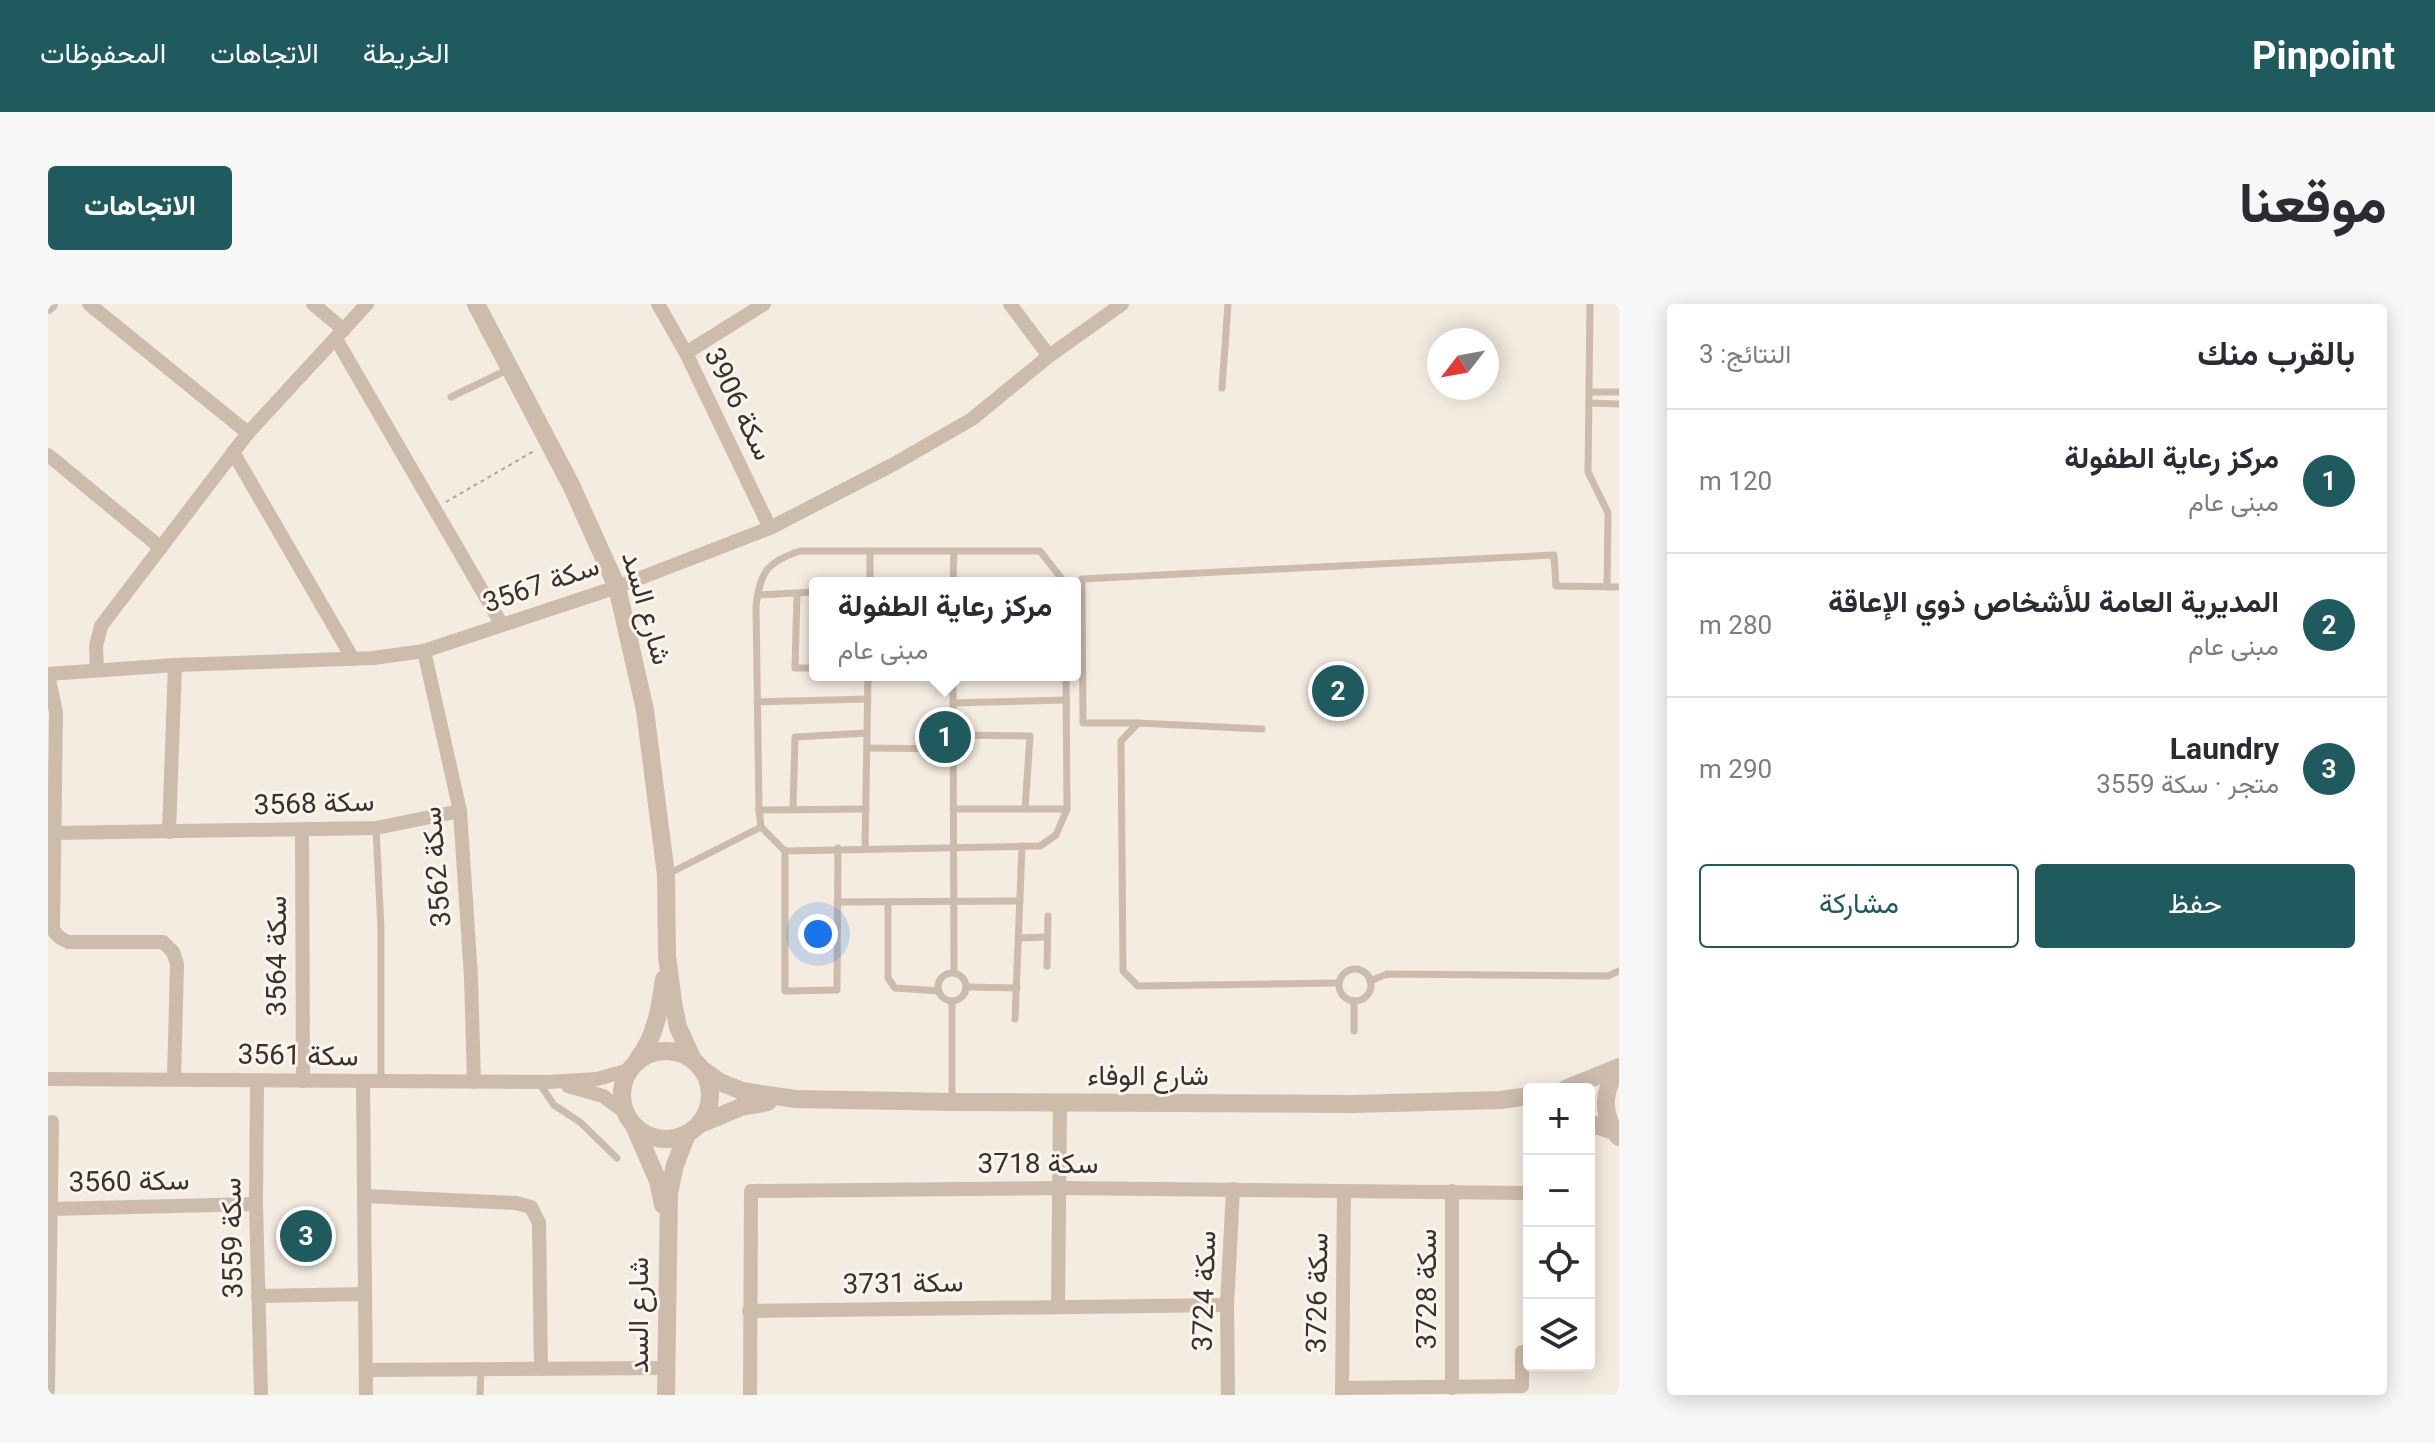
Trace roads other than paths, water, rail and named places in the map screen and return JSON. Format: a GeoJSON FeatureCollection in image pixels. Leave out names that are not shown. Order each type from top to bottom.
{"type":"FeatureCollection","features":[{"type":"Feature","properties":{"kind":"street"},"geometry":{"type":"LineString","coordinates":[[89,304],[248,433]]}},
{"type":"Feature","properties":{"kind":"street"},"geometry":{"type":"LineString","coordinates":[[313,304],[340,335],[434,509],[502,625]]}},
{"type":"Feature","properties":{"kind":"street"},"geometry":{"type":"LineString","coordinates":[[97,670],[96,646],[101,626],[248,433],[367,304]]}},
{"type":"Feature","properties":{"kind":"street","name":"شارع السد"},"geometry":{"type":"LineString","coordinates":[[476,304],[592,527],[617,587],[645,710],[666,875],[667,956],[678,1027],[698,1065]]}},
{"type":"Feature","properties":{"kind":"street","name":"سكة 3906"},"geometry":{"type":"LineString","coordinates":[[658,304],[686,353],[770,528]]}},
{"type":"Feature","properties":{"kind":"street"},"geometry":{"type":"LineString","coordinates":[[686,353],[764,304]]}},
{"type":"Feature","properties":{"kind":"street"},"geometry":{"type":"LineString","coordinates":[[1010,304],[1049,356]]}},
{"type":"Feature","properties":{"kind":"street","name":"سكة 3567"},"geometry":{"type":"LineString","coordinates":[[48,675],[175,665],[353,659],[424,651],[617,587],[770,528],[894,464],[972,419],[1049,356],[1122,304]]}},
{"type":"Feature","properties":{"kind":"street"},"geometry":{"type":"LineString","coordinates":[[233,452],[353,659]]}},
{"type":"Feature","properties":{"kind":"street"},"geometry":{"type":"LineString","coordinates":[[48,455],[161,548]]}},
{"type":"Feature","properties":{"kind":"street","name":"سكة 3562"},"geometry":{"type":"LineString","coordinates":[[424,651],[460,811],[471,977],[474,1082]]}},
{"type":"Feature","properties":{"kind":"street"},"geometry":{"type":"LineString","coordinates":[[169,832],[175,665]]}},
{"type":"Feature","properties":{"kind":"street"},"geometry":{"type":"LineString","coordinates":[[48,675],[56,712],[53,930],[68,942],[163,942],[173,952],[177,964],[174,1079]]}},
{"type":"Feature","properties":{"kind":"street","name":"سكة 3568"},"geometry":{"type":"LineString","coordinates":[[53,833],[376,828],[460,811]]}},
{"type":"Feature","properties":{"kind":"street","name":"سكة 3564"},"geometry":{"type":"LineString","coordinates":[[302,831],[303,1081]]}},
{"type":"Feature","properties":{"kind":"street","name":"شارع السد"},"geometry":{"type":"LineString","coordinates":[[634,1065],[645,1051],[657,1018],[667,956]]}},
{"type":"Feature","properties":{"kind":"street"},"geometry":{"type":"LineString","coordinates":[[665,1050],[680,1053],[698,1065],[709,1084],[710,1099],[706,1113],[692,1130],[673,1139],[658,1139],[644,1133],[629,1118],[621,1098],[623,1083],[634,1065],[651,1053],[665,1050]]}},
{"type":"Feature","properties":{"kind":"street","name":"سكة 3561"},"geometry":{"type":"LineString","coordinates":[[48,1079],[543,1082],[597,1079],[634,1065]]}},
{"type":"Feature","properties":{"kind":"street","name":"شارع الوفاء"},"geometry":{"type":"LineString","coordinates":[[698,1065],[720,1082],[742,1091],[795,1099],[1354,1104],[1501,1100]]}},
{"type":"Feature","properties":{"kind":"street"},"geometry":{"type":"LineString","coordinates":[[1580,1083],[1619,1068]]}},
{"type":"Feature","properties":{"kind":"street"},"geometry":{"type":"LineString","coordinates":[[1617,1134],[1605,1104],[1606,1090],[1619,1068]]}},
{"type":"Feature","properties":{"kind":"street","name":"سكة 3559"},"geometry":{"type":"LineString","coordinates":[[257,1080],[256,1204],[261,1395]]}},
{"type":"Feature","properties":{"kind":"street"},"geometry":{"type":"LineString","coordinates":[[363,1081],[366,1395]]}},
{"type":"Feature","properties":{"kind":"street","name":"سكة 3561"},"geometry":{"type":"LineString","coordinates":[[543,1082],[595,1093],[611,1101],[629,1118]]}},
{"type":"Feature","properties":{"kind":"street"},"geometry":{"type":"LineString","coordinates":[[1501,1100],[1523,1097]]}},
{"type":"Feature","properties":{"kind":"street","name":"شارع الوفاء"},"geometry":{"type":"LineString","coordinates":[[692,1130],[741,1107],[795,1099]]}},
{"type":"Feature","properties":{"kind":"street"},"geometry":{"type":"LineString","coordinates":[[1501,1100],[1523,1106]]}},
{"type":"Feature","properties":{"kind":"street"},"geometry":{"type":"LineString","coordinates":[[1058,1306],[1060,1103]]}},
{"type":"Feature","properties":{"kind":"street","name":"شارع السد"},"geometry":{"type":"LineString","coordinates":[[629,1118],[658,1181],[667,1236]]}},
{"type":"Feature","properties":{"kind":"street","name":"سكة 3560"},"geometry":{"type":"LineString","coordinates":[[48,1391],[52,1122]]}},
{"type":"Feature","properties":{"kind":"street"},"geometry":{"type":"LineString","coordinates":[[1595,1125],[1617,1134]]}},
{"type":"Feature","properties":{"kind":"street","name":"شارع السد"},"geometry":{"type":"LineString","coordinates":[[664,1393],[667,1236],[672,1178],[692,1130]]}},
{"type":"Feature","properties":{"kind":"street","name":"سكة 3718"},"geometry":{"type":"LineString","coordinates":[[750,1395],[751,1191],[1060,1188],[1523,1193]]}},
{"type":"Feature","properties":{"kind":"street","name":"سكة 3724"},"geometry":{"type":"LineString","coordinates":[[1228,1395],[1227,1305],[1233,1189]]}},
{"type":"Feature","properties":{"kind":"street","name":"سكة 3728"},"geometry":{"type":"LineString","coordinates":[[1452,1191],[1452,1388]]}},
{"type":"Feature","properties":{"kind":"street","name":"سكة 3726"},"geometry":{"type":"LineString","coordinates":[[1342,1391],[1344,1192]]}},
{"type":"Feature","properties":{"kind":"street"},"geometry":{"type":"LineString","coordinates":[[364,1196],[516,1203],[531,1207],[539,1223],[541,1369]]}},
{"type":"Feature","properties":{"kind":"street","name":"سكة 3560"},"geometry":{"type":"LineString","coordinates":[[51,1209],[256,1204]]}},
{"type":"Feature","properties":{"kind":"street"},"geometry":{"type":"LineString","coordinates":[[258,1296],[365,1294]]}},
{"type":"Feature","properties":{"kind":"street","name":"سكة 3731"},"geometry":{"type":"LineString","coordinates":[[749,1311],[1227,1305]]}},
{"type":"Feature","properties":{"kind":"street","name":"سكة 3728"},"geometry":{"type":"LineString","coordinates":[[1342,1391],[1522,1386],[1522,1352]]}},
{"type":"Feature","properties":{"kind":"street"},"geometry":{"type":"LineString","coordinates":[[366,1370],[665,1368]]}},
{"type":"Feature","properties":{"kind":"lane"},"geometry":{"type":"LineString","coordinates":[[1222,388],[1228,304]]}},
{"type":"Feature","properties":{"kind":"lane"},"geometry":{"type":"LineString","coordinates":[[1590,304],[1588,472],[1608,513],[1607,587]]}},
{"type":"Feature","properties":{"kind":"lane"},"geometry":{"type":"LineString","coordinates":[[451,397],[511,368]]}},
{"type":"Feature","properties":{"kind":"lane"},"geometry":{"type":"LineString","coordinates":[[1589,392],[1619,392]]}},
{"type":"Feature","properties":{"kind":"lane"},"geometry":{"type":"LineString","coordinates":[[1589,403],[1619,404]]}},
{"type":"Feature","properties":{"kind":"lane"},"geometry":{"type":"LineString","coordinates":[[838,848],[837,990],[785,991],[785,851],[761,827],[759,810],[758,595],[759,584],[766,570],[778,559],[800,551],[1040,551],[1059,577]]}},
{"type":"Feature","properties":{"kind":"lane"},"geometry":{"type":"LineString","coordinates":[[870,551],[870,577]]}},
{"type":"Feature","properties":{"kind":"lane"},"geometry":{"type":"LineString","coordinates":[[953,577],[954,552]]}},
{"type":"Feature","properties":{"kind":"lane"},"geometry":{"type":"LineString","coordinates":[[1262,729],[1083,723],[1082,579],[1554,555],[1556,586],[1619,587]]}},
{"type":"Feature","properties":{"kind":"lane"},"geometry":{"type":"LineString","coordinates":[[758,595],[809,592]]}},
{"type":"Feature","properties":{"kind":"lane"},"geometry":{"type":"LineString","coordinates":[[797,593],[795,668],[809,668]]}},
{"type":"Feature","properties":{"kind":"lane"},"geometry":{"type":"LineString","coordinates":[[865,849],[868,681]]}},
{"type":"Feature","properties":{"kind":"lane"},"geometry":{"type":"LineString","coordinates":[[953,681],[954,973]]}},
{"type":"Feature","properties":{"kind":"lane"},"geometry":{"type":"LineString","coordinates":[[785,851],[1040,846],[1056,835],[1067,809],[1066,681]]}},
{"type":"Feature","properties":{"kind":"lane"},"geometry":{"type":"LineString","coordinates":[[757,702],[868,699]]}},
{"type":"Feature","properties":{"kind":"lane"},"geometry":{"type":"LineString","coordinates":[[953,703],[1066,700]]}},
{"type":"Feature","properties":{"kind":"lane"},"geometry":{"type":"LineString","coordinates":[[1138,723],[1121,741],[1123,971],[1138,986],[1339,983]]}},
{"type":"Feature","properties":{"kind":"lane"},"geometry":{"type":"LineString","coordinates":[[793,810],[795,737],[867,733]]}},
{"type":"Feature","properties":{"kind":"lane"},"geometry":{"type":"LineString","coordinates":[[953,735],[1030,736],[1025,809]]}},
{"type":"Feature","properties":{"kind":"lane"},"geometry":{"type":"LineString","coordinates":[[867,748],[953,749]]}},
{"type":"Feature","properties":{"kind":"lane"},"geometry":{"type":"LineString","coordinates":[[759,810],[866,809]]}},
{"type":"Feature","properties":{"kind":"lane"},"geometry":{"type":"LineString","coordinates":[[953,809],[1067,809]]}},
{"type":"Feature","properties":{"kind":"lane"},"geometry":{"type":"LineString","coordinates":[[666,875],[761,827]]}},
{"type":"Feature","properties":{"kind":"lane"},"geometry":{"type":"LineString","coordinates":[[376,828],[381,929],[381,1081]]}},
{"type":"Feature","properties":{"kind":"lane"},"geometry":{"type":"LineString","coordinates":[[1015,1019],[1022,846]]}},
{"type":"Feature","properties":{"kind":"lane"},"geometry":{"type":"LineString","coordinates":[[837,902],[1020,901]]}},
{"type":"Feature","properties":{"kind":"lane"},"geometry":{"type":"LineString","coordinates":[[888,902],[888,978],[895,988],[939,991]]}},
{"type":"Feature","properties":{"kind":"lane"},"geometry":{"type":"LineString","coordinates":[[1047,966],[1048,916]]}},
{"type":"Feature","properties":{"kind":"lane"},"geometry":{"type":"LineString","coordinates":[[1019,938],[1047,937]]}},
{"type":"Feature","properties":{"kind":"lane"},"geometry":{"type":"LineString","coordinates":[[1351,969],[1361,970],[1370,981],[1367,995],[1354,1001],[1345,997],[1339,983],[1343,974],[1351,969]]}},
{"type":"Feature","properties":{"kind":"lane"},"geometry":{"type":"LineString","coordinates":[[1370,981],[1387,974],[1608,976],[1619,971]]}},
{"type":"Feature","properties":{"kind":"lane"},"geometry":{"type":"LineString","coordinates":[[954,973],[960,976],[966,987],[959,999],[952,1001],[939,991],[943,976],[954,973]]}},
{"type":"Feature","properties":{"kind":"lane"},"geometry":{"type":"LineString","coordinates":[[966,987],[1017,988]]}},
{"type":"Feature","properties":{"kind":"lane"},"geometry":{"type":"LineString","coordinates":[[952,1001],[952,1102]]}},
{"type":"Feature","properties":{"kind":"lane"},"geometry":{"type":"LineString","coordinates":[[1354,1001],[1354,1031]]}},
{"type":"Feature","properties":{"kind":"lane"},"geometry":{"type":"LineString","coordinates":[[543,1082],[554,1105],[580,1122],[617,1158]]}},
{"type":"Feature","properties":{"kind":"lane"},"geometry":{"type":"LineString","coordinates":[[480,1395],[481,1369]]}},
{"type":"Feature","properties":{"kind":"place","name":"المديرية العامة للأشخاص ذوي الإعاقة"},"geometry":{"type":"Point","coordinates":[1338,691]}},
{"type":"Feature","properties":{"kind":"place","name":"مركز رعاية الطفولة"},"geometry":{"type":"Point","coordinates":[945,737]}},
{"type":"Feature","properties":{"kind":"place","name":"Laundry"},"geometry":{"type":"Point","coordinates":[306,1236]}}]}
